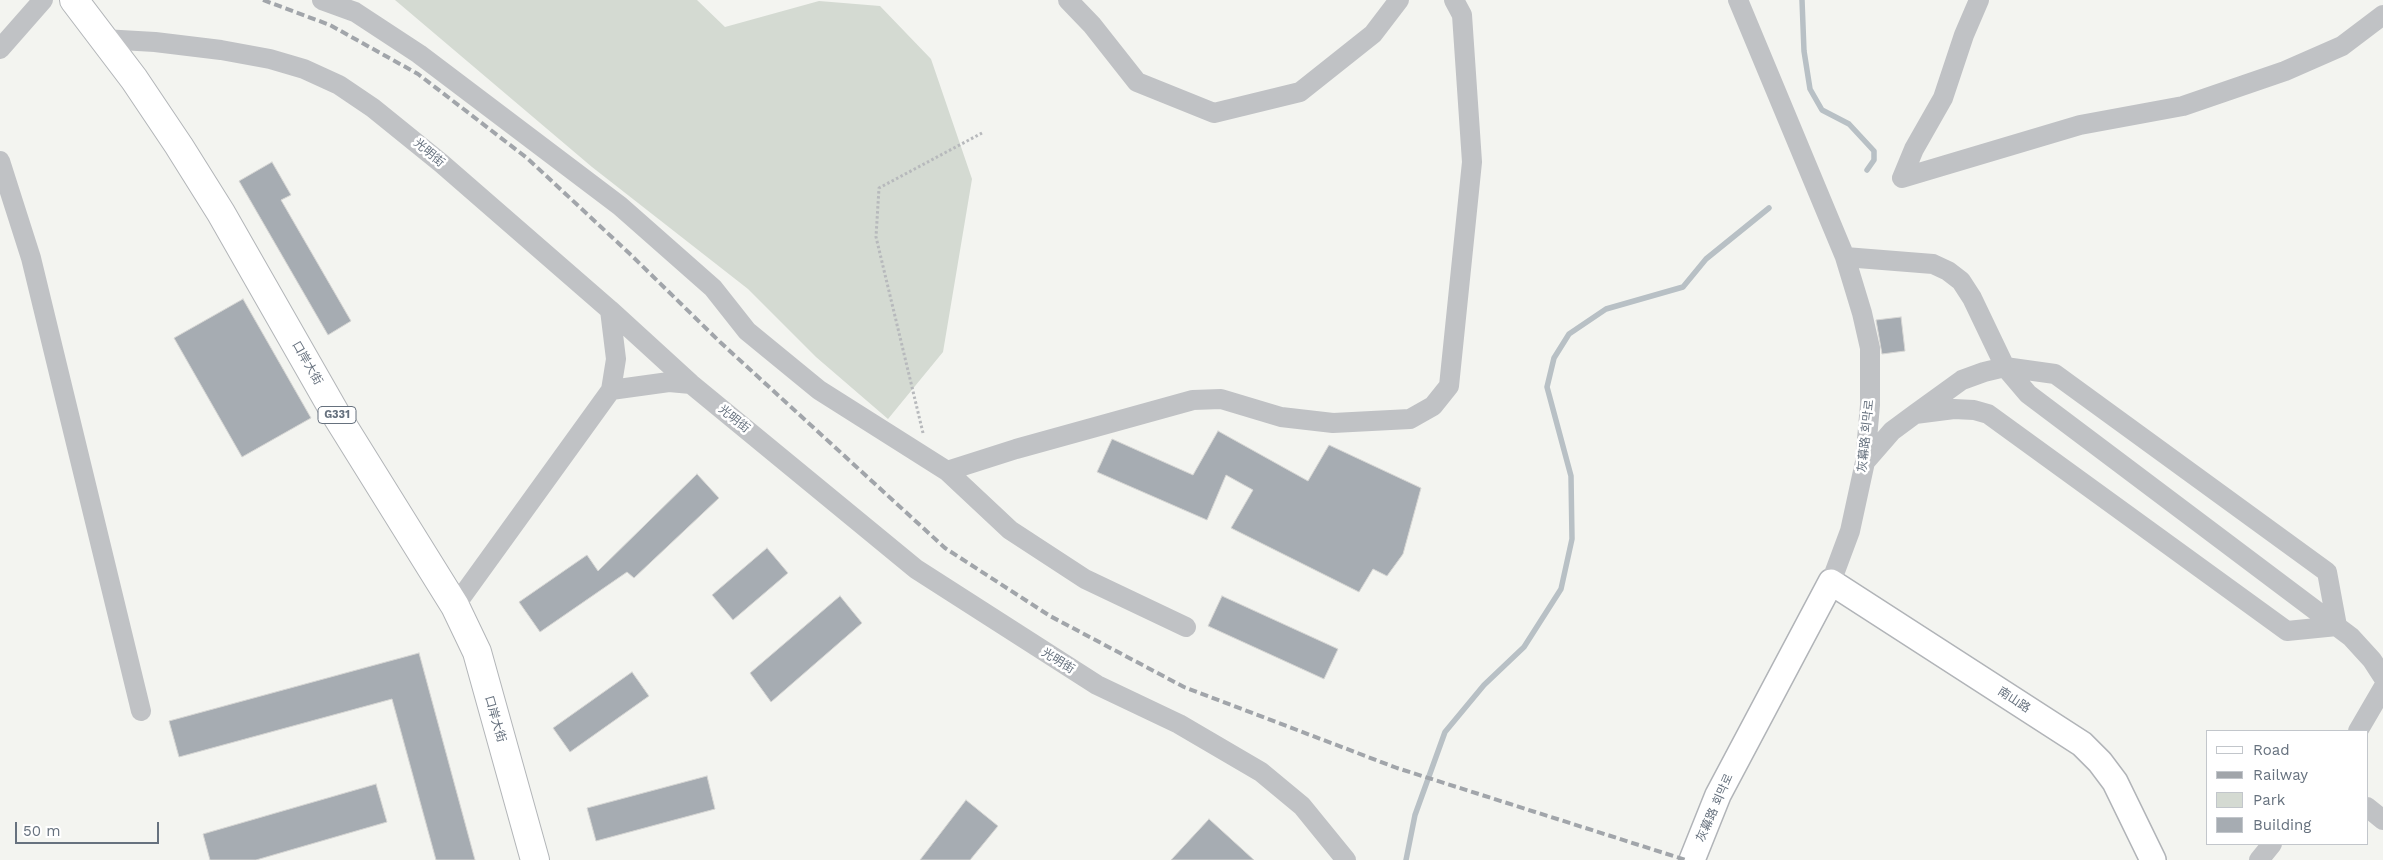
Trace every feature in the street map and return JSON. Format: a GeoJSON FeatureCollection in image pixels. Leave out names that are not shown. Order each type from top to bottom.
{"type":"FeatureCollection","features":[{"type":"Feature","properties":{"kind":"highway","name":"口岸大街"},"geometry":{"type":"LineString","coordinates":[[74,0],[134,79],[221,213],[338,418],[455,606],[477,652],[535,860]]}},
{"type":"Feature","properties":{"kind":"main road","name":"灰幕路 회막로"},"geometry":{"type":"LineString","coordinates":[[1692,860],[1718,795],[1831,582]]}},
{"type":"Feature","properties":{"kind":"main road","name":"南山路"},"geometry":{"type":"LineString","coordinates":[[1831,582],[2082,744],[2100,762],[2115,782],[2153,860]]}},
{"type":"Feature","properties":{"kind":"street"},"geometry":{"type":"LineString","coordinates":[[0,49],[43,0]]}},
{"type":"Feature","properties":{"kind":"street"},"geometry":{"type":"LineString","coordinates":[[322,0],[355,12],[419,54],[620,206],[713,288],[747,332],[818,390],[947,471],[1010,530],[1085,579],[1186,627]]}},
{"type":"Feature","properties":{"kind":"street"},"geometry":{"type":"LineString","coordinates":[[1068,0],[1092,25],[1136,82],[1214,113],[1300,92],[1373,34],[1399,0]]}},
{"type":"Feature","properties":{"kind":"street"},"geometry":{"type":"LineString","coordinates":[[947,471],[1016,449],[1193,400],[1221,399],[1281,417],[1333,423],[1410,419],[1433,406],[1449,386],[1472,162],[1462,15],[1454,0]]}},
{"type":"Feature","properties":{"kind":"street","name":"灰幕路 회막로"},"geometry":{"type":"LineString","coordinates":[[1738,0],[1845,257],[1862,313],[1870,348],[1870,405],[1865,462],[1850,532],[1831,582]]}},
{"type":"Feature","properties":{"kind":"street"},"geometry":{"type":"LineString","coordinates":[[1979,0],[1964,35],[1943,98],[1914,149],[1902,178],[2080,125],[2183,106],[2285,70],[2342,46],[2383,15]]}},
{"type":"Feature","properties":{"kind":"street","name":"光明街"},"geometry":{"type":"LineString","coordinates":[[103,40],[155,42],[260,57],[304,69],[339,85],[409,136],[610,310],[692,384],[916,569],[1098,686],[1179,724],[1261,772],[1302,806],[1346,860]]}},
{"type":"Feature","properties":{"kind":"street"},"geometry":{"type":"LineString","coordinates":[[0,161],[31,258],[140,711]]}},
{"type":"Feature","properties":{"kind":"street"},"geometry":{"type":"LineString","coordinates":[[1845,257],[1933,264],[1948,271],[1960,281],[1972,298],[2005,367],[2028,394],[2351,637],[2372,660],[2383,677]]}},
{"type":"Feature","properties":{"kind":"street"},"geometry":{"type":"LineString","coordinates":[[455,606],[611,390],[616,359],[610,310]]}},
{"type":"Feature","properties":{"kind":"street"},"geometry":{"type":"LineString","coordinates":[[1865,462],[1892,431],[1962,380],[2005,367],[2055,374],[2327,572],[2337,626]]}},
{"type":"Feature","properties":{"kind":"street"},"geometry":{"type":"LineString","coordinates":[[611,390],[668,382],[692,384]]}},
{"type":"Feature","properties":{"kind":"street"},"geometry":{"type":"LineString","coordinates":[[1915,414],[1954,408],[1974,410],[1988,414],[2287,631],[2337,626]]}},
{"type":"Feature","properties":{"kind":"street"},"geometry":{"type":"LineString","coordinates":[[2359,730],[2383,688]]}},
{"type":"Feature","properties":{"kind":"street"},"geometry":{"type":"LineString","coordinates":[[2368,808],[2383,820]]}},
{"type":"Feature","properties":{"kind":"street"},"geometry":{"type":"LineString","coordinates":[[2259,860],[2271,845]]}},
{"type":"Feature","properties":{"kind":"path"},"geometry":{"type":"LineString","coordinates":[[929,460],[876,237],[879,188],[982,133]]}},
{"type":"Feature","properties":{"kind":"green space"},"geometry":{"type":"Polygon","coordinates":[[[395,0],[697,0],[725,27],[819,1],[880,6],[931,59],[972,179],[943,352],[888,419],[816,357],[748,289],[592,167],[395,0]]]}},
{"type":"Feature","properties":{"kind":"building"},"geometry":{"type":"Polygon","coordinates":[[[272,162],[291,195],[281,200],[351,321],[328,335],[239,181],[272,162]]]}},
{"type":"Feature","properties":{"kind":"building"},"geometry":{"type":"Polygon","coordinates":[[[243,299],[311,418],[242,457],[174,338],[243,299]]]}},
{"type":"Feature","properties":{"kind":"building"},"geometry":{"type":"Polygon","coordinates":[[[1901,317],[1905,351],[1882,354],[1876,320],[1901,317]]]}},
{"type":"Feature","properties":{"kind":"building"},"geometry":{"type":"Polygon","coordinates":[[[1218,431],[1308,481],[1329,445],[1421,488],[1403,554],[1387,576],[1373,569],[1359,592],[1231,528],[1253,490],[1226,475],[1207,520],[1097,472],[1112,439],[1193,475],[1218,431]]]}},
{"type":"Feature","properties":{"kind":"building"},"geometry":{"type":"Polygon","coordinates":[[[697,474],[719,498],[634,578],[627,572],[540,632],[519,602],[587,555],[598,571],[697,474]]]}},
{"type":"Feature","properties":{"kind":"building"},"geometry":{"type":"Polygon","coordinates":[[[767,548],[788,573],[733,620],[712,595],[767,548]]]}},
{"type":"Feature","properties":{"kind":"building"},"geometry":{"type":"Polygon","coordinates":[[[840,596],[862,623],[771,702],[750,673],[840,596]]]}},
{"type":"Feature","properties":{"kind":"building"},"geometry":{"type":"Polygon","coordinates":[[[1222,596],[1338,649],[1324,679],[1208,626],[1222,596]]]}},
{"type":"Feature","properties":{"kind":"building"},"geometry":{"type":"Polygon","coordinates":[[[419,653],[475,860],[436,860],[392,699],[179,757],[169,721],[419,653]]]}},
{"type":"Feature","properties":{"kind":"building"},"geometry":{"type":"Polygon","coordinates":[[[632,672],[649,696],[570,752],[553,728],[632,672]]]}},
{"type":"Feature","properties":{"kind":"building"},"geometry":{"type":"Polygon","coordinates":[[[707,776],[715,809],[596,841],[587,808],[707,776]]]}},
{"type":"Feature","properties":{"kind":"building"},"geometry":{"type":"Polygon","coordinates":[[[376,784],[387,822],[256,860],[210,860],[203,834],[376,784]]]}},
{"type":"Feature","properties":{"kind":"building"},"geometry":{"type":"Polygon","coordinates":[[[966,800],[998,826],[970,860],[920,860],[966,800]]]}},
{"type":"Feature","properties":{"kind":"building"},"geometry":{"type":"Polygon","coordinates":[[[1209,819],[1254,860],[1171,860],[1209,819]]]}},
{"type":"Feature","properties":{"kind":"waterway"},"geometry":{"type":"LineString","coordinates":[[1802,0],[1804,51],[1810,89],[1822,110],[1849,124],[1874,151],[1874,160],[1867,170]]}},
{"type":"Feature","properties":{"kind":"waterway"},"geometry":{"type":"LineString","coordinates":[[1406,860],[1415,815],[1445,732],[1484,685],[1524,647],[1561,589],[1572,539],[1571,476],[1547,387],[1554,358],[1569,334],[1606,309],[1683,287],[1706,259],[1769,208]]}},
{"type":"Feature","properties":{"kind":"railway"},"geometry":{"type":"LineString","coordinates":[[263,0],[330,25],[418,74],[527,158],[630,254],[720,342],[945,548],[1050,616],[1184,687],[1397,768],[1686,860]]}}]}
